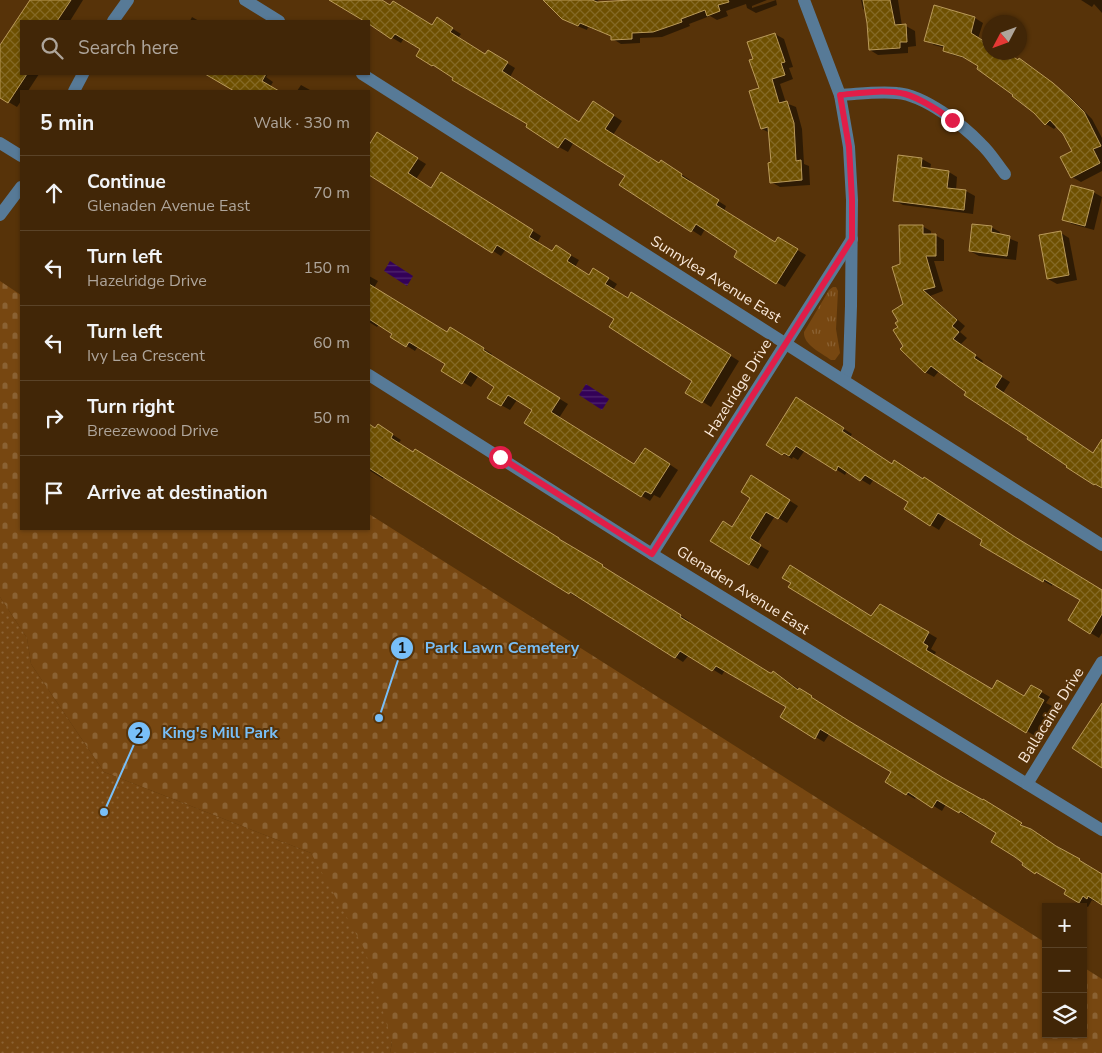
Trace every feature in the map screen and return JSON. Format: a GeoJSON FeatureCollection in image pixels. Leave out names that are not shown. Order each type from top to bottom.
{"type":"FeatureCollection","features":[{"type":"Feature","properties":{"kind":"street"},"geometry":{"type":"LineString","coordinates":[[114,20],[128,0]]}},
{"type":"Feature","properties":{"kind":"street"},"geometry":{"type":"LineString","coordinates":[[245,0],[277,20]]}},
{"type":"Feature","properties":{"kind":"street"},"geometry":{"type":"LineString","coordinates":[[804,0],[840,95],[849,147],[852,239],[849,366],[844,380]]}},
{"type":"Feature","properties":{"kind":"street"},"geometry":{"type":"LineString","coordinates":[[75,90],[82,75]]}},
{"type":"Feature","properties":{"kind":"street","name":"Sunnylea Avenue East"},"geometry":{"type":"LineString","coordinates":[[364,75],[786,342],[1102,545]]}},
{"type":"Feature","properties":{"kind":"street"},"geometry":{"type":"LineString","coordinates":[[840,95],[877,92],[898,93],[916,98],[967,130],[983,145],[1005,174]]}},
{"type":"Feature","properties":{"kind":"street"},"geometry":{"type":"LineString","coordinates":[[0,143],[20,155]]}},
{"type":"Feature","properties":{"kind":"street"},"geometry":{"type":"LineString","coordinates":[[0,215],[20,188]]}},
{"type":"Feature","properties":{"kind":"street","name":"Hazelridge Drive"},"geometry":{"type":"LineString","coordinates":[[652,554],[852,239]]}},
{"type":"Feature","properties":{"kind":"street","name":"Glenaden Avenue East"},"geometry":{"type":"LineString","coordinates":[[370,375],[652,554],[1102,830]]}},
{"type":"Feature","properties":{"kind":"street","name":"Ballacaine Drive"},"geometry":{"type":"LineString","coordinates":[[1027,784],[1102,662]]}},
{"type":"Feature","properties":{"kind":"green space"},"geometry":{"type":"Polygon","coordinates":[[[0,281],[20,294],[20,530],[370,530],[370,515],[1042,940],[1042,1038],[1087,1038],[1087,970],[1102,979],[1102,1053],[390,1053],[392,1042],[311,853],[104,772],[31,664],[27,638],[0,597],[0,281]]]}},
{"type":"Feature","properties":{"kind":"green space"},"geometry":{"type":"Polygon","coordinates":[[[836,287],[838,291],[836,329],[840,353],[835,360],[831,360],[810,345],[804,332],[829,290],[836,287]]]}},
{"type":"Feature","properties":{"kind":"green space"},"geometry":{"type":"Polygon","coordinates":[[[0,597],[27,638],[31,664],[104,772],[311,853],[365,950],[392,1042],[390,1053],[0,1053],[0,597]]]}},
{"type":"Feature","properties":{"kind":"shaded area"},"geometry":{"type":"Polygon","coordinates":[[[390,261],[413,276],[407,286],[384,271],[390,261]]]}},
{"type":"Feature","properties":{"kind":"shaded area"},"geometry":{"type":"Polygon","coordinates":[[[586,384],[609,399],[602,410],[579,395],[586,384]]]}},
{"type":"Feature","properties":{"kind":"building"},"geometry":{"type":"Polygon","coordinates":[[[30,0],[71,0],[58,20],[20,20],[20,75],[26,75],[8,103],[0,98],[0,45],[30,0]]]}},
{"type":"Feature","properties":{"kind":"building"},"geometry":{"type":"Polygon","coordinates":[[[329,0],[382,0],[390,5],[393,1],[432,25],[437,17],[453,28],[450,32],[485,54],[488,50],[508,62],[502,71],[579,122],[593,101],[614,115],[605,129],[659,163],[661,160],[682,174],[681,176],[719,200],[716,205],[775,242],[778,237],[798,249],[776,284],[734,257],[737,251],[696,224],[691,232],[619,185],[625,176],[565,138],[558,148],[526,127],[527,124],[452,80],[453,78],[416,56],[420,49],[395,34],[391,39],[370,25],[370,20],[362,20],[329,0]]]}},
{"type":"Feature","properties":{"kind":"building"},"geometry":{"type":"Polygon","coordinates":[[[543,0],[592,0],[597,2],[728,0],[729,2],[718,5],[720,11],[707,16],[705,10],[681,19],[682,22],[653,32],[632,33],[632,39],[611,40],[611,36],[580,23],[578,26],[562,19],[543,0]]]}},
{"type":"Feature","properties":{"kind":"building"},"geometry":{"type":"Polygon","coordinates":[[[863,0],[890,0],[895,25],[906,24],[907,42],[900,42],[900,48],[869,50],[863,0]]]}},
{"type":"Feature","properties":{"kind":"building"},"geometry":{"type":"Polygon","coordinates":[[[934,5],[975,17],[971,33],[982,40],[982,60],[1022,60],[1053,83],[1084,112],[1101,146],[1093,149],[1100,163],[1071,178],[1060,157],[1072,151],[1063,134],[1050,120],[1045,125],[1013,95],[977,69],[978,66],[963,57],[943,51],[944,46],[924,41],[934,5]]]}},
{"type":"Feature","properties":{"kind":"building"},"geometry":{"type":"Polygon","coordinates":[[[775,33],[785,62],[781,63],[785,75],[772,79],[779,103],[787,101],[794,123],[796,161],[801,160],[802,180],[770,183],[768,163],[771,162],[768,127],[761,129],[749,91],[759,88],[749,60],[753,59],[747,42],[775,33]]]}},
{"type":"Feature","properties":{"kind":"building"},"geometry":{"type":"Polygon","coordinates":[[[207,75],[265,75],[262,81],[277,90],[232,90],[207,75]]]}},
{"type":"Feature","properties":{"kind":"building"},"geometry":{"type":"Polygon","coordinates":[[[377,132],[418,158],[408,173],[431,188],[441,172],[533,230],[529,237],[552,251],[556,245],[571,255],[567,261],[589,275],[593,268],[609,278],[605,284],[628,298],[631,292],[731,355],[702,403],[685,393],[692,381],[609,327],[614,319],[497,245],[492,253],[370,176],[370,143],[377,132]]]}},
{"type":"Feature","properties":{"kind":"building"},"geometry":{"type":"Polygon","coordinates":[[[898,155],[922,158],[921,167],[949,171],[947,188],[966,190],[964,210],[893,201],[898,155]]]}},
{"type":"Feature","properties":{"kind":"building"},"geometry":{"type":"Polygon","coordinates":[[[1071,185],[1094,191],[1085,226],[1062,220],[1071,185]]]}},
{"type":"Feature","properties":{"kind":"building"},"geometry":{"type":"Polygon","coordinates":[[[972,224],[992,226],[991,232],[1010,236],[1007,256],[969,251],[972,224]]]}},
{"type":"Feature","properties":{"kind":"building"},"geometry":{"type":"Polygon","coordinates":[[[899,225],[923,225],[923,234],[936,234],[936,256],[926,256],[935,287],[923,290],[957,320],[952,326],[959,332],[953,339],[976,355],[974,358],[1002,376],[995,387],[1093,453],[1102,439],[1102,488],[1066,467],[1027,439],[1028,437],[964,395],[966,392],[931,366],[925,373],[900,349],[903,346],[893,330],[898,327],[895,323],[898,321],[892,311],[903,304],[892,267],[900,264],[899,225]]]}},
{"type":"Feature","properties":{"kind":"building"},"geometry":{"type":"Polygon","coordinates":[[[1061,231],[1069,275],[1047,279],[1039,235],[1061,231]]]}},
{"type":"Feature","properties":{"kind":"building"},"geometry":{"type":"Polygon","coordinates":[[[370,285],[447,332],[450,327],[560,398],[551,412],[634,464],[645,448],[670,464],[651,494],[645,491],[641,497],[524,423],[532,410],[508,395],[501,406],[487,398],[494,387],[470,371],[462,384],[441,371],[445,364],[409,342],[406,347],[390,337],[392,334],[370,320],[370,285]]]}},
{"type":"Feature","properties":{"kind":"building"},"geometry":{"type":"Polygon","coordinates":[[[796,397],[844,428],[842,431],[892,464],[894,460],[923,479],[924,477],[1015,537],[1102,590],[1102,614],[1090,634],[1068,620],[1080,600],[1044,579],[1043,582],[980,545],[982,540],[938,513],[930,526],[904,509],[908,502],[865,475],[860,481],[838,466],[836,471],[796,446],[789,456],[784,453],[782,455],[766,445],[796,397]]]}},
{"type":"Feature","properties":{"kind":"building"},"geometry":{"type":"Polygon","coordinates":[[[378,424],[393,434],[391,438],[413,452],[415,449],[603,565],[681,615],[680,617],[770,673],[773,671],[798,690],[799,688],[849,721],[945,779],[983,799],[1022,823],[1020,825],[1031,829],[1080,859],[1102,874],[1102,905],[1088,896],[1087,899],[1083,896],[1079,903],[1064,894],[1066,890],[1036,872],[1035,874],[1022,865],[1023,863],[1015,857],[991,842],[996,833],[960,811],[959,813],[937,800],[932,808],[908,792],[906,795],[885,782],[891,772],[820,729],[815,739],[780,717],[786,707],[716,666],[712,671],[680,651],[675,658],[570,592],[569,594],[370,469],[370,425],[375,428],[378,424]]]}},
{"type":"Feature","properties":{"kind":"building"},"geometry":{"type":"Polygon","coordinates":[[[751,475],[790,500],[778,519],[766,512],[750,538],[761,545],[749,565],[710,541],[723,521],[732,527],[750,498],[741,492],[751,475]]]}},
{"type":"Feature","properties":{"kind":"building"},"geometry":{"type":"Polygon","coordinates":[[[790,565],[871,616],[880,604],[929,632],[923,643],[928,646],[926,650],[992,689],[997,680],[1024,696],[1031,685],[1042,691],[1038,697],[1044,700],[1026,733],[788,587],[791,583],[782,578],[790,565]]]}},
{"type":"Feature","properties":{"kind":"building"},"geometry":{"type":"Polygon","coordinates":[[[1102,703],[1102,768],[1072,748],[1102,703]]]}},
{"type":"Feature","properties":{"kind":"place","name":"Park Lawn Cemetery"},"geometry":{"type":"Point","coordinates":[379,718]}},
{"type":"Feature","properties":{"kind":"place","name":"King's Mill Park"},"geometry":{"type":"Point","coordinates":[104,812]}},
{"type":"Feature","properties":{"kind":"route"},"geometry":{"type":"LineString","coordinates":[[500,457],[652,554],[852,239],[849,147],[840,95],[877,92],[906,94],[928,104],[952,120]]}}]}
